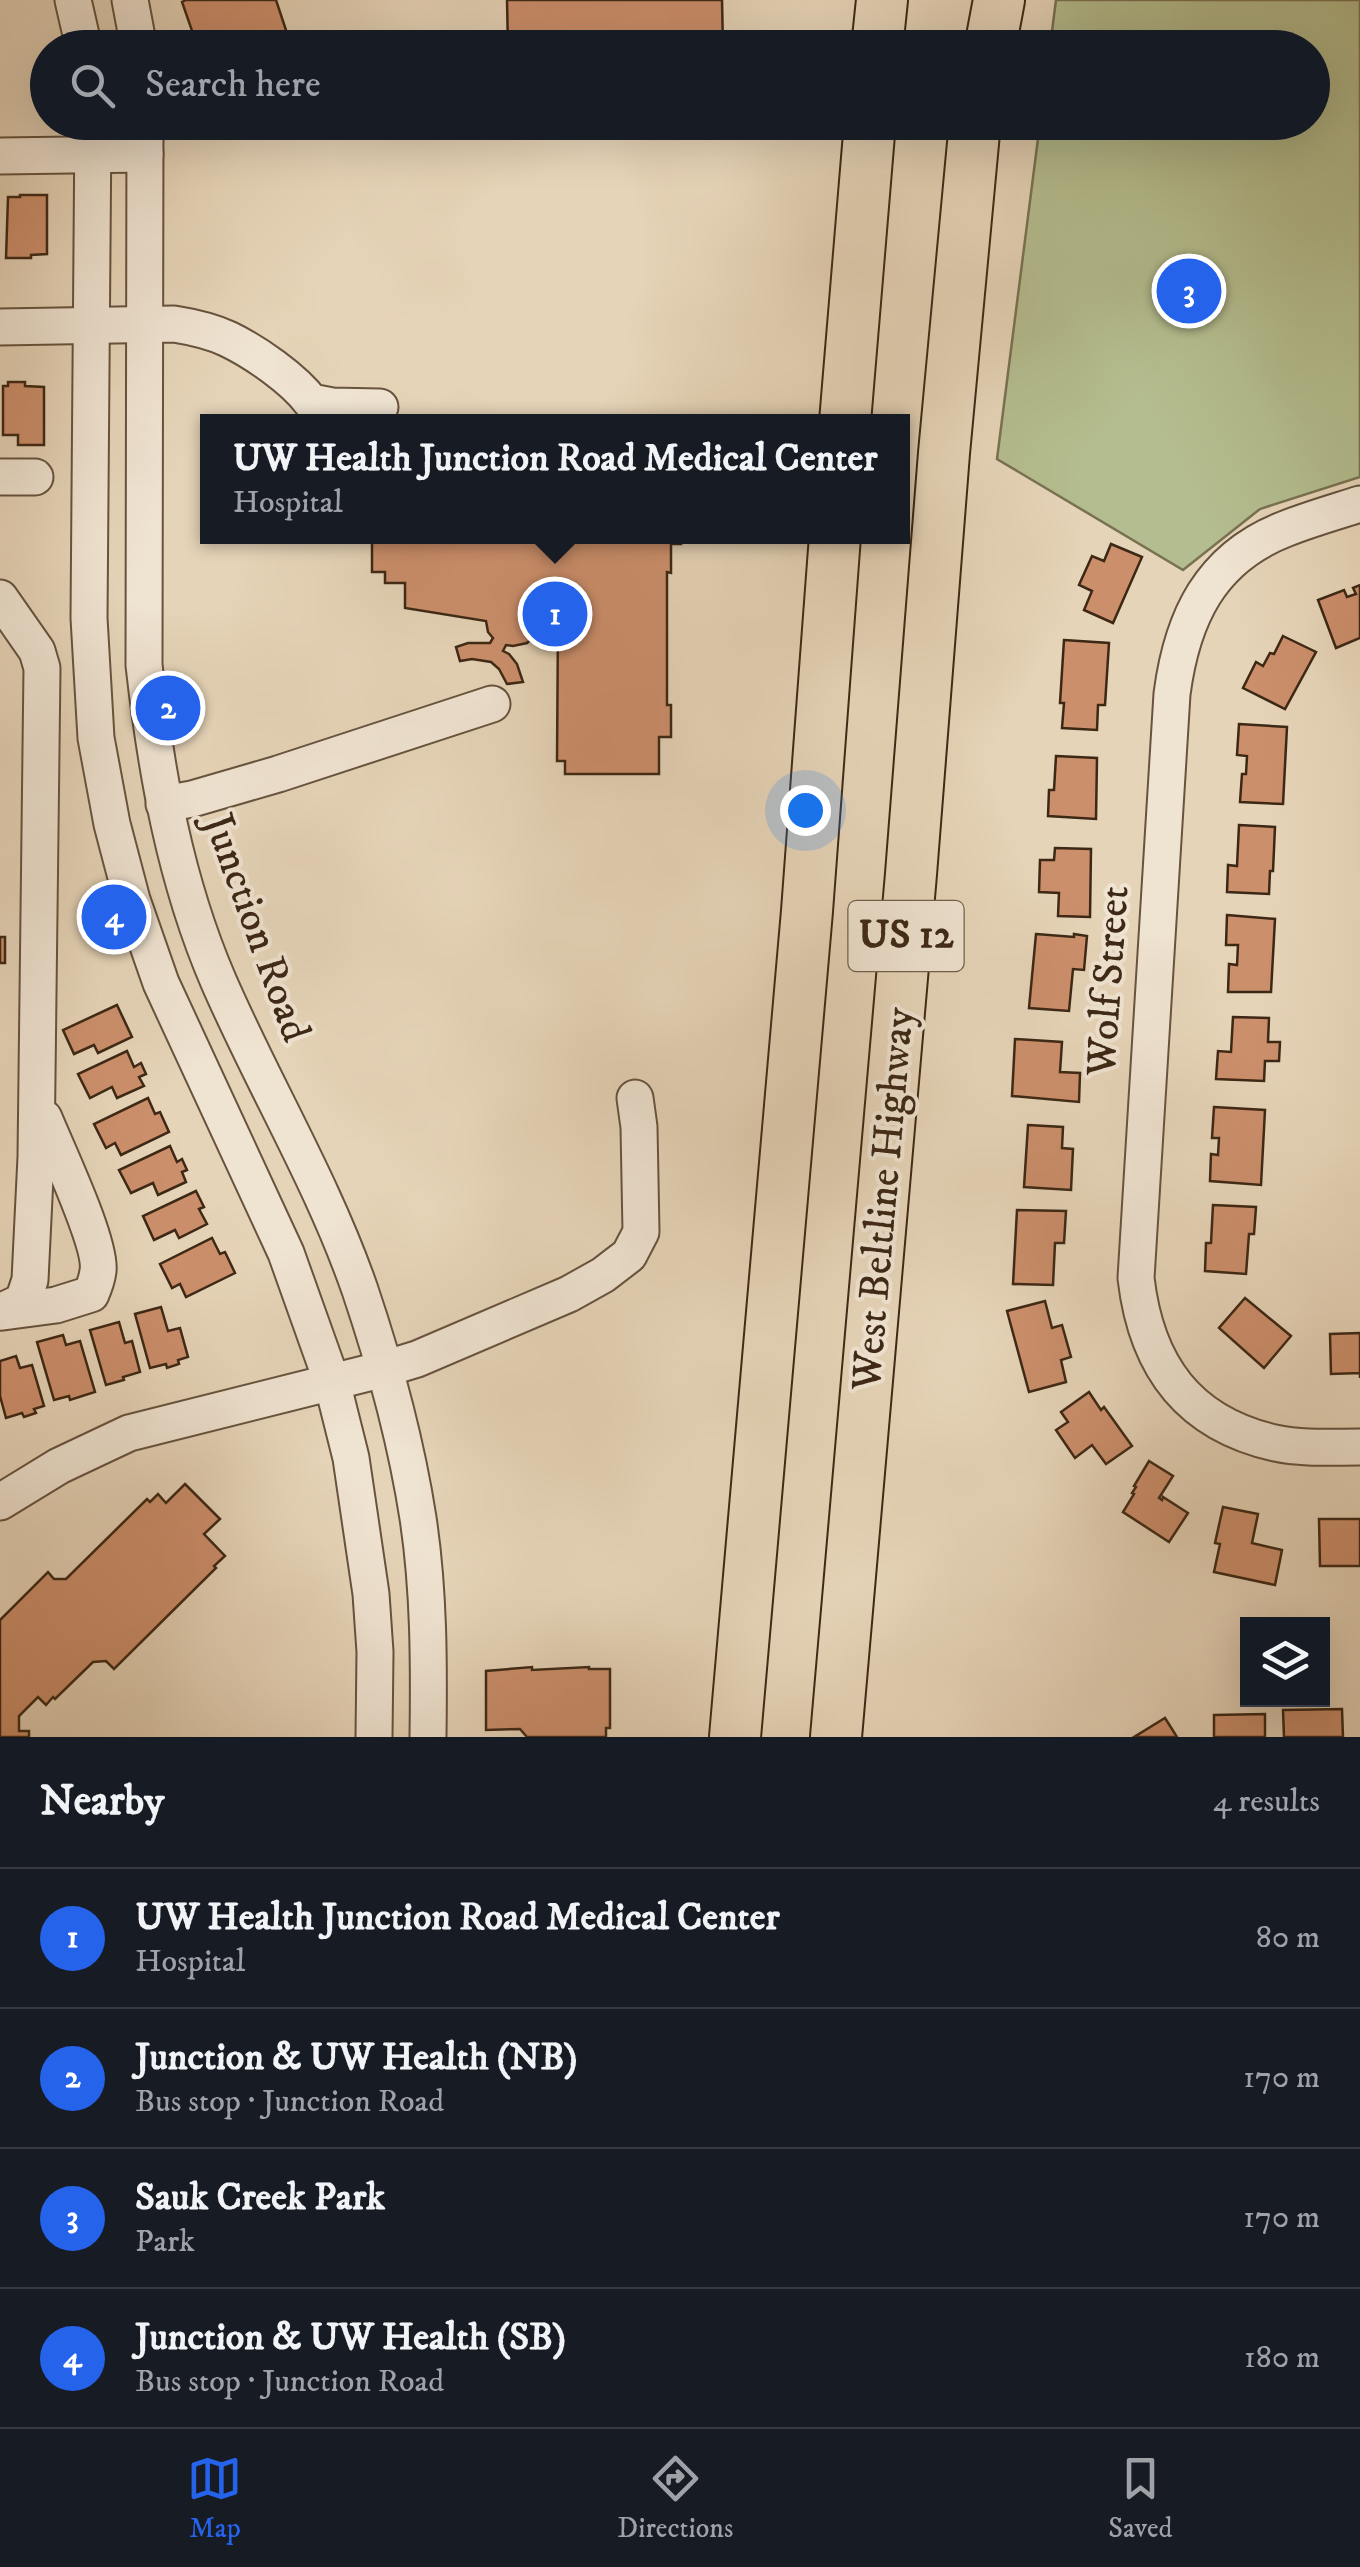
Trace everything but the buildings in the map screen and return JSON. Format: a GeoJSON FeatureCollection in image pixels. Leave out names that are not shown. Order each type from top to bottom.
{"type":"FeatureCollection","features":[{"type":"Feature","properties":{"kind":"highway"},"geometry":{"type":"LineString","coordinates":[[868,0],[868,30]]}},
{"type":"Feature","properties":{"kind":"highway"},"geometry":{"type":"LineString","coordinates":[[879,30],[882,0]]}},
{"type":"Feature","properties":{"kind":"highway"},"geometry":{"type":"LineString","coordinates":[[987,30],[988,0]]}},
{"type":"Feature","properties":{"kind":"highway"},"geometry":{"type":"LineString","coordinates":[[992,30],[999,0]]}},
{"type":"Feature","properties":{"kind":"highway"},"geometry":{"type":"LineString","coordinates":[[845,414],[868,140]]}},
{"type":"Feature","properties":{"kind":"highway","name":"West Beltline Highway"},"geometry":{"type":"LineString","coordinates":[[836,1737],[974,140]]}},
{"type":"Feature","properties":{"kind":"highway","name":"US 12"},"geometry":{"type":"LineString","coordinates":[[735,1737],[807,911],[834,544]]}},
{"type":"Feature","properties":{"kind":"street"},"geometry":{"type":"LineString","coordinates":[[73,0],[80,30]]}},
{"type":"Feature","properties":{"kind":"street"},"geometry":{"type":"LineString","coordinates":[[130,0],[136,30]]}},
{"type":"Feature","properties":{"kind":"street"},"geometry":{"type":"LineString","coordinates":[[0,156],[83,140]]}},
{"type":"Feature","properties":{"kind":"street"},"geometry":{"type":"LineString","coordinates":[[93,140],[91,650],[96,738],[112,824],[132,900],[161,983],[286,1253],[332,1382],[351,1458],[371,1594],[374,1737]]}},
{"type":"Feature","properties":{"kind":"street","name":"Junction Road"},"geometry":{"type":"LineString","coordinates":[[145,140],[144,664],[164,804],[184,884],[217,976],[330,1218],[360,1290],[384,1369],[418,1517],[429,1649],[428,1737]]}},
{"type":"Feature","properties":{"kind":"street"},"geometry":{"type":"LineString","coordinates":[[0,327],[187,326],[229,340],[298,385],[311,402],[380,407]]}},
{"type":"Feature","properties":{"kind":"street","name":"Wolf Street"},"geometry":{"type":"LineString","coordinates":[[1344,1446],[1276,1444],[1220,1422],[1194,1404],[1169,1378],[1152,1347],[1140,1312],[1136,1278],[1172,694],[1187,623],[1213,582],[1252,546],[1282,530],[1360,504]]}},
{"type":"Feature","properties":{"kind":"street"},"geometry":{"type":"LineString","coordinates":[[0,598],[38,650],[42,668],[36,1157],[30,1280],[23,1301],[0,1312]]}},
{"type":"Feature","properties":{"kind":"street"},"geometry":{"type":"LineString","coordinates":[[164,804],[278,774],[492,704]]}},
{"type":"Feature","properties":{"kind":"street"},"geometry":{"type":"LineString","coordinates":[[0,1312],[56,1305],[91,1294],[99,1270],[86,1222],[36,1098]]}},
{"type":"Feature","properties":{"kind":"street"},"geometry":{"type":"LineString","coordinates":[[0,1502],[58,1466],[129,1433],[417,1359],[569,1294],[603,1275],[629,1255],[640,1232],[635,1098]]}},
{"type":"Feature","properties":{"kind":"green space"},"geometry":{"type":"Polygon","coordinates":[[[1056,0],[1360,0],[1360,477],[1260,509],[1183,570],[997,459],[1038,140],[1330,140],[1330,30],[1052,30],[1056,0]]]}},
{"type":"Feature","properties":{"kind":"place","name":"Sauk Creek Park"},"geometry":{"type":"Point","coordinates":[1189,291]}},
{"type":"Feature","properties":{"kind":"place","name":"UW Health Junction Road Medical Center"},"geometry":{"type":"Point","coordinates":[555,614]}},
{"type":"Feature","properties":{"kind":"place","name":"Junction & UW Health (NB)"},"geometry":{"type":"Point","coordinates":[168,708]}},
{"type":"Feature","properties":{"kind":"place","name":"Junction & UW Health (SB)"},"geometry":{"type":"Point","coordinates":[114,917]}}]}
